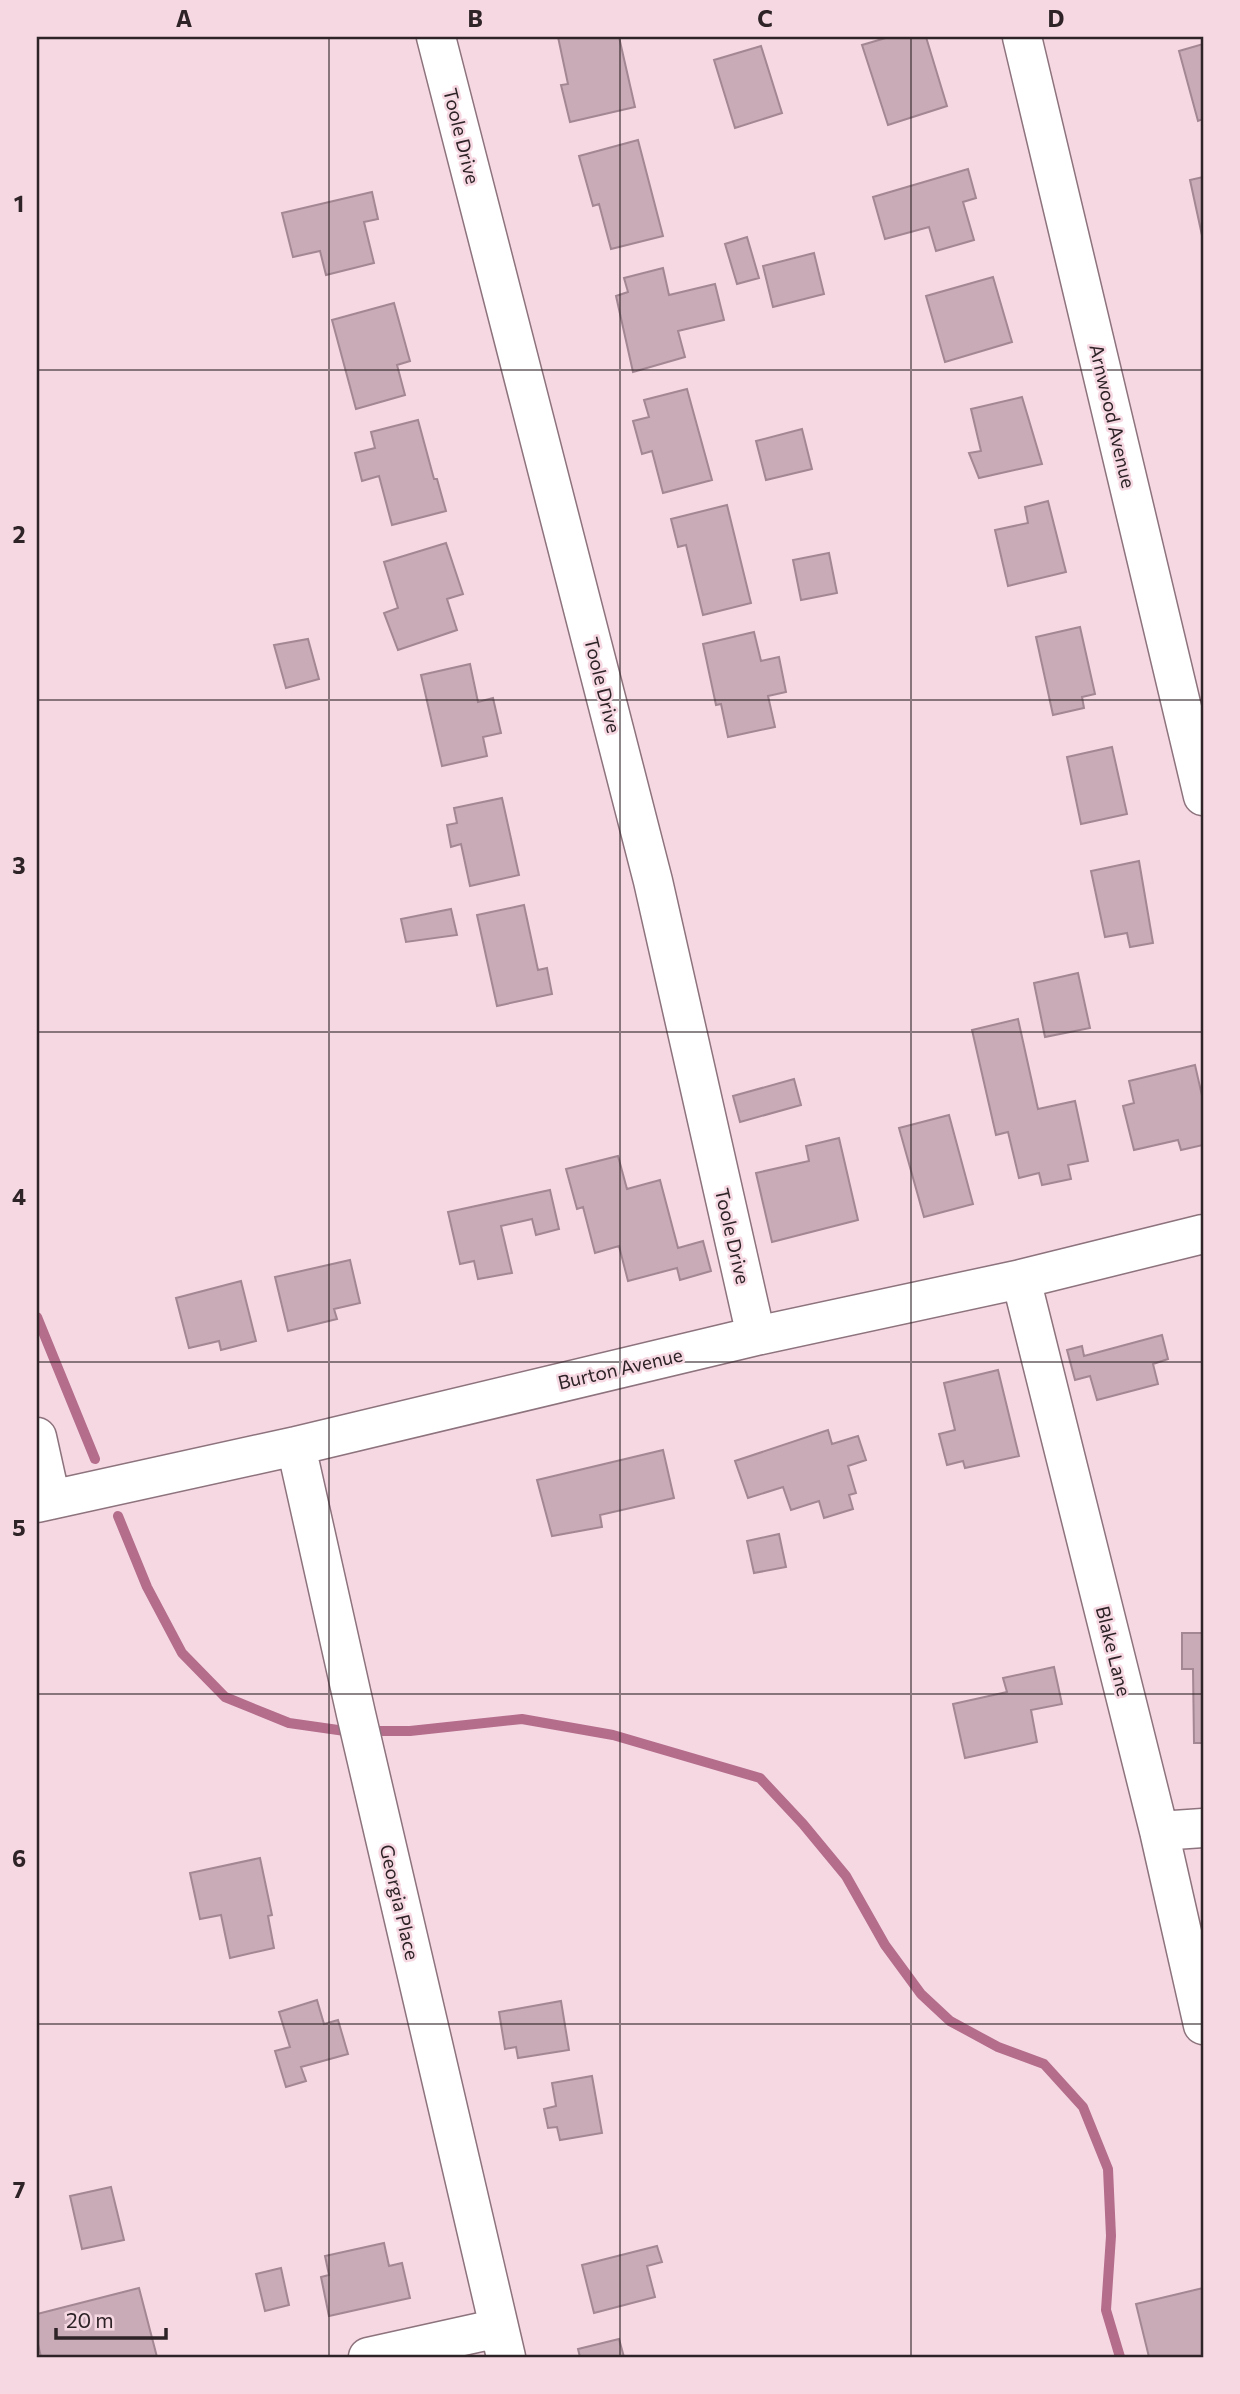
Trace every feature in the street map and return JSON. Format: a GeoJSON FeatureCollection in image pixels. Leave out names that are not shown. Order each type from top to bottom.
{"type":"FeatureCollection","features":[{"type":"Feature","properties":{"kind":"street","name":"Toole Drive"},"geometry":{"type":"LineString","coordinates":[[436,37],[653,881],[756,1336]]}},
{"type":"Feature","properties":{"kind":"street","name":"Arnwood Avenue"},"geometry":{"type":"LineString","coordinates":[[1022,37],[1203,796]]}},
{"type":"Feature","properties":{"kind":"street","name":"Burton Avenue"},"geometry":{"type":"LineString","coordinates":[[44,1501],[296,1446],[756,1336],[1021,1279],[1203,1234]]}},
{"type":"Feature","properties":{"kind":"street","name":"Blake Lane"},"geometry":{"type":"LineString","coordinates":[[1021,1279],[1159,1831],[1203,2025]]}},
{"type":"Feature","properties":{"kind":"street"},"geometry":{"type":"LineString","coordinates":[[37,1437],[44,1501]]}},
{"type":"Feature","properties":{"kind":"street","name":"Georgia Place"},"geometry":{"type":"LineString","coordinates":[[296,1446],[503,2342]]}},
{"type":"Feature","properties":{"kind":"street"},"geometry":{"type":"LineString","coordinates":[[1159,1831],[1203,1828]]}},
{"type":"Feature","properties":{"kind":"street"},"geometry":{"type":"LineString","coordinates":[[368,2357],[503,2342]]}},
{"type":"Feature","properties":{"kind":"building"},"geometry":{"type":"Polygon","coordinates":[[[558,37],[619,37],[635,107],[570,122],[561,85],[568,84],[558,37]]]}},
{"type":"Feature","properties":{"kind":"building"},"geometry":{"type":"Polygon","coordinates":[[[889,37],[926,37],[947,106],[888,125],[862,45],[889,37]]]}},
{"type":"Feature","properties":{"kind":"building"},"geometry":{"type":"Polygon","coordinates":[[[1203,44],[1203,119],[1198,121],[1179,51],[1203,44]]]}},
{"type":"Feature","properties":{"kind":"building"},"geometry":{"type":"Polygon","coordinates":[[[761,46],[782,113],[735,128],[714,60],[761,46]]]}},
{"type":"Feature","properties":{"kind":"building"},"geometry":{"type":"Polygon","coordinates":[[[638,140],[663,236],[611,249],[599,204],[593,206],[579,156],[638,140]]]}},
{"type":"Feature","properties":{"kind":"building"},"geometry":{"type":"Polygon","coordinates":[[[968,169],[976,198],[963,202],[974,240],[936,251],[929,227],[885,239],[873,197],[968,169]]]}},
{"type":"Feature","properties":{"kind":"building"},"geometry":{"type":"Polygon","coordinates":[[[1203,177],[1203,240],[1190,180],[1203,177]]]}},
{"type":"Feature","properties":{"kind":"building"},"geometry":{"type":"Polygon","coordinates":[[[372,192],[378,219],[364,222],[374,263],[326,275],[320,251],[293,257],[282,213],[372,192]]]}},
{"type":"Feature","properties":{"kind":"building"},"geometry":{"type":"Polygon","coordinates":[[[747,237],[759,278],[737,284],[725,244],[747,237]]]}},
{"type":"Feature","properties":{"kind":"building"},"geometry":{"type":"Polygon","coordinates":[[[814,253],[824,294],[773,307],[763,266],[814,253]]]}},
{"type":"Feature","properties":{"kind":"building"},"geometry":{"type":"Polygon","coordinates":[[[663,268],[669,295],[715,284],[724,320],[678,331],[685,357],[633,372],[616,296],[628,292],[624,278],[663,268]]]}},
{"type":"Feature","properties":{"kind":"building"},"geometry":{"type":"Polygon","coordinates":[[[993,277],[1012,342],[945,362],[926,296],[993,277]]]}},
{"type":"Feature","properties":{"kind":"building"},"geometry":{"type":"Polygon","coordinates":[[[394,303],[410,361],[397,365],[405,395],[356,409],[332,320],[394,303]]]}},
{"type":"Feature","properties":{"kind":"building"},"geometry":{"type":"Polygon","coordinates":[[[687,389],[712,480],[663,493],[652,451],[642,454],[633,421],[649,417],[644,400],[687,389]]]}},
{"type":"Feature","properties":{"kind":"building"},"geometry":{"type":"Polygon","coordinates":[[[1022,397],[1042,464],[979,478],[969,453],[981,451],[971,409],[1022,397]]]}},
{"type":"Feature","properties":{"kind":"building"},"geometry":{"type":"Polygon","coordinates":[[[418,420],[446,511],[392,525],[379,476],[362,481],[355,453],[375,448],[371,432],[418,420]]]}},
{"type":"Feature","properties":{"kind":"building"},"geometry":{"type":"Polygon","coordinates":[[[802,429],[812,469],[766,480],[756,441],[802,429]]]}},
{"type":"Feature","properties":{"kind":"building"},"geometry":{"type":"Polygon","coordinates":[[[1048,501],[1066,572],[1008,586],[995,530],[1028,523],[1025,507],[1048,501]]]}},
{"type":"Feature","properties":{"kind":"building"},"geometry":{"type":"Polygon","coordinates":[[[727,505],[751,603],[703,615],[686,545],[678,547],[671,519],[727,505]]]}},
{"type":"Feature","properties":{"kind":"building"},"geometry":{"type":"Polygon","coordinates":[[[446,543],[463,594],[447,599],[457,630],[398,650],[384,613],[398,608],[384,562],[446,543]]]}},
{"type":"Feature","properties":{"kind":"building"},"geometry":{"type":"Polygon","coordinates":[[[829,553],[837,593],[801,600],[793,560],[829,553]]]}},
{"type":"Feature","properties":{"kind":"building"},"geometry":{"type":"Polygon","coordinates":[[[1080,627],[1095,694],[1082,697],[1084,708],[1053,715],[1036,637],[1080,627]]]}},
{"type":"Feature","properties":{"kind":"building"},"geometry":{"type":"Polygon","coordinates":[[[754,632],[761,661],[779,657],[786,692],[768,696],[775,727],[728,737],[721,704],[716,705],[703,644],[754,632]]]}},
{"type":"Feature","properties":{"kind":"building"},"geometry":{"type":"Polygon","coordinates":[[[308,639],[319,679],[286,688],[274,645],[308,639]]]}},
{"type":"Feature","properties":{"kind":"building"},"geometry":{"type":"Polygon","coordinates":[[[470,664],[478,702],[493,698],[501,733],[483,737],[487,756],[442,766],[421,675],[470,664]]]}},
{"type":"Feature","properties":{"kind":"building"},"geometry":{"type":"Polygon","coordinates":[[[1112,747],[1127,814],[1081,824],[1067,757],[1112,747]]]}},
{"type":"Feature","properties":{"kind":"building"},"geometry":{"type":"Polygon","coordinates":[[[502,798],[519,875],[470,886],[461,844],[451,847],[447,825],[457,823],[454,808],[502,798]]]}},
{"type":"Feature","properties":{"kind":"building"},"geometry":{"type":"Polygon","coordinates":[[[1139,861],[1153,943],[1130,947],[1127,933],[1105,937],[1091,871],[1139,861]]]}},
{"type":"Feature","properties":{"kind":"building"},"geometry":{"type":"Polygon","coordinates":[[[524,905],[538,970],[547,968],[552,994],[497,1006],[477,915],[524,905]]]}},
{"type":"Feature","properties":{"kind":"building"},"geometry":{"type":"Polygon","coordinates":[[[451,909],[457,935],[406,942],[401,919],[451,909]]]}},
{"type":"Feature","properties":{"kind":"building"},"geometry":{"type":"Polygon","coordinates":[[[1078,973],[1090,1028],[1045,1037],[1034,983],[1078,973]]]}},
{"type":"Feature","properties":{"kind":"building"},"geometry":{"type":"Polygon","coordinates":[[[1018,1019],[1038,1109],[1075,1101],[1088,1161],[1068,1165],[1071,1179],[1042,1185],[1039,1173],[1019,1178],[1008,1132],[996,1135],[972,1030],[1018,1019]]]}},
{"type":"Feature","properties":{"kind":"building"},"geometry":{"type":"Polygon","coordinates":[[[1195,1065],[1203,1100],[1203,1145],[1181,1150],[1178,1140],[1134,1150],[1123,1106],[1134,1103],[1129,1081],[1195,1065]]]}},
{"type":"Feature","properties":{"kind":"building"},"geometry":{"type":"Polygon","coordinates":[[[794,1079],[801,1105],[740,1122],[733,1096],[794,1079]]]}},
{"type":"Feature","properties":{"kind":"building"},"geometry":{"type":"Polygon","coordinates":[[[949,1115],[973,1204],[924,1217],[899,1128],[949,1115]]]}},
{"type":"Feature","properties":{"kind":"building"},"geometry":{"type":"Polygon","coordinates":[[[839,1138],[858,1220],[772,1242],[756,1173],[809,1161],[806,1146],[839,1138]]]}},
{"type":"Feature","properties":{"kind":"building"},"geometry":{"type":"Polygon","coordinates":[[[618,1156],[627,1189],[660,1180],[678,1248],[703,1241],[711,1271],[680,1280],[677,1268],[628,1281],[619,1246],[595,1253],[583,1207],[577,1209],[566,1169],[618,1156]]]}},
{"type":"Feature","properties":{"kind":"building"},"geometry":{"type":"Polygon","coordinates":[[[550,1190],[559,1229],[536,1235],[532,1219],[501,1226],[512,1273],[478,1279],[474,1261],[460,1264],[448,1212],[550,1190]]]}},
{"type":"Feature","properties":{"kind":"building"},"geometry":{"type":"Polygon","coordinates":[[[350,1260],[360,1303],[334,1309],[337,1319],[288,1331],[275,1277],[350,1260]]]}},
{"type":"Feature","properties":{"kind":"building"},"geometry":{"type":"Polygon","coordinates":[[[241,1281],[256,1341],[221,1350],[219,1341],[189,1348],[176,1298],[241,1281]]]}},
{"type":"Feature","properties":{"kind":"building"},"geometry":{"type":"Polygon","coordinates":[[[1162,1335],[1168,1359],[1153,1364],[1158,1384],[1097,1400],[1090,1376],[1075,1380],[1067,1350],[1082,1346],[1084,1356],[1162,1335]]]}},
{"type":"Feature","properties":{"kind":"building"},"geometry":{"type":"Polygon","coordinates":[[[998,1370],[1019,1456],[965,1468],[963,1461],[947,1465],[939,1434],[955,1430],[944,1383],[998,1370]]]}},
{"type":"Feature","properties":{"kind":"building"},"geometry":{"type":"Polygon","coordinates":[[[828,1430],[832,1444],[858,1436],[866,1460],[848,1466],[856,1493],[849,1495],[853,1509],[824,1518],[819,1501],[791,1510],[783,1487],[748,1498],[735,1461],[828,1430]]]}},
{"type":"Feature","properties":{"kind":"building"},"geometry":{"type":"Polygon","coordinates":[[[663,1450],[674,1498],[600,1515],[602,1527],[552,1536],[537,1480],[663,1450]]]}},
{"type":"Feature","properties":{"kind":"building"},"geometry":{"type":"Polygon","coordinates":[[[779,1534],[786,1567],[754,1573],[747,1541],[779,1534]]]}},
{"type":"Feature","properties":{"kind":"building"},"geometry":{"type":"Polygon","coordinates":[[[1182,1633],[1203,1633],[1203,1743],[1194,1743],[1193,1669],[1182,1669],[1182,1633]]]}},
{"type":"Feature","properties":{"kind":"building"},"geometry":{"type":"Polygon","coordinates":[[[1054,1667],[1062,1704],[1031,1710],[1037,1742],[965,1758],[953,1704],[1007,1692],[1003,1678],[1054,1667]]]}},
{"type":"Feature","properties":{"kind":"building"},"geometry":{"type":"Polygon","coordinates":[[[260,1858],[272,1915],[268,1916],[274,1948],[230,1958],[221,1915],[200,1919],[190,1873],[260,1858]]]}},
{"type":"Feature","properties":{"kind":"building"},"geometry":{"type":"Polygon","coordinates":[[[317,2000],[324,2024],[338,2020],[348,2054],[301,2067],[306,2081],[286,2087],[275,2051],[290,2047],[279,2012],[317,2000]]]}},
{"type":"Feature","properties":{"kind":"building"},"geometry":{"type":"Polygon","coordinates":[[[561,2001],[569,2050],[518,2058],[516,2047],[505,2049],[499,2012],[561,2001]]]}},
{"type":"Feature","properties":{"kind":"building"},"geometry":{"type":"Polygon","coordinates":[[[592,2076],[602,2133],[560,2140],[557,2127],[548,2128],[544,2109],[556,2106],[552,2083],[592,2076]]]}},
{"type":"Feature","properties":{"kind":"building"},"geometry":{"type":"Polygon","coordinates":[[[111,2187],[124,2240],[82,2249],[70,2196],[111,2187]]]}},
{"type":"Feature","properties":{"kind":"building"},"geometry":{"type":"Polygon","coordinates":[[[384,2243],[389,2266],[402,2263],[410,2298],[329,2316],[321,2277],[329,2275],[325,2256],[384,2243]]]}},
{"type":"Feature","properties":{"kind":"building"},"geometry":{"type":"Polygon","coordinates":[[[657,2246],[662,2262],[647,2266],[655,2297],[594,2313],[582,2265],[657,2246]]]}},
{"type":"Feature","properties":{"kind":"building"},"geometry":{"type":"Polygon","coordinates":[[[281,2268],[289,2305],[265,2311],[256,2274],[281,2268]]]}},
{"type":"Feature","properties":{"kind":"building"},"geometry":{"type":"Polygon","coordinates":[[[139,2288],[157,2357],[41,2357],[37,2340],[37,2314],[139,2288]]]}},
{"type":"Feature","properties":{"kind":"building"},"geometry":{"type":"Polygon","coordinates":[[[1203,2288],[1203,2357],[1149,2357],[1136,2304],[1203,2288]]]}},
{"type":"Feature","properties":{"kind":"building"},"geometry":{"type":"Polygon","coordinates":[[[619,2339],[624,2357],[580,2357],[578,2349],[619,2339]]]}},
{"type":"Feature","properties":{"kind":"waterway"},"geometry":{"type":"LineString","coordinates":[[37,1317],[95,1459]]}},
{"type":"Feature","properties":{"kind":"waterway"},"geometry":{"type":"LineString","coordinates":[[118,1516],[147,1587],[182,1653],[225,1697],[289,1723],[345,1731],[410,1731],[522,1719],[613,1735],[760,1778],[846,1876],[885,1945],[921,1994],[950,2021],[998,2047],[1044,2064],[1083,2107],[1108,2169],[1111,2236],[1106,2310],[1120,2357]]}}]}
